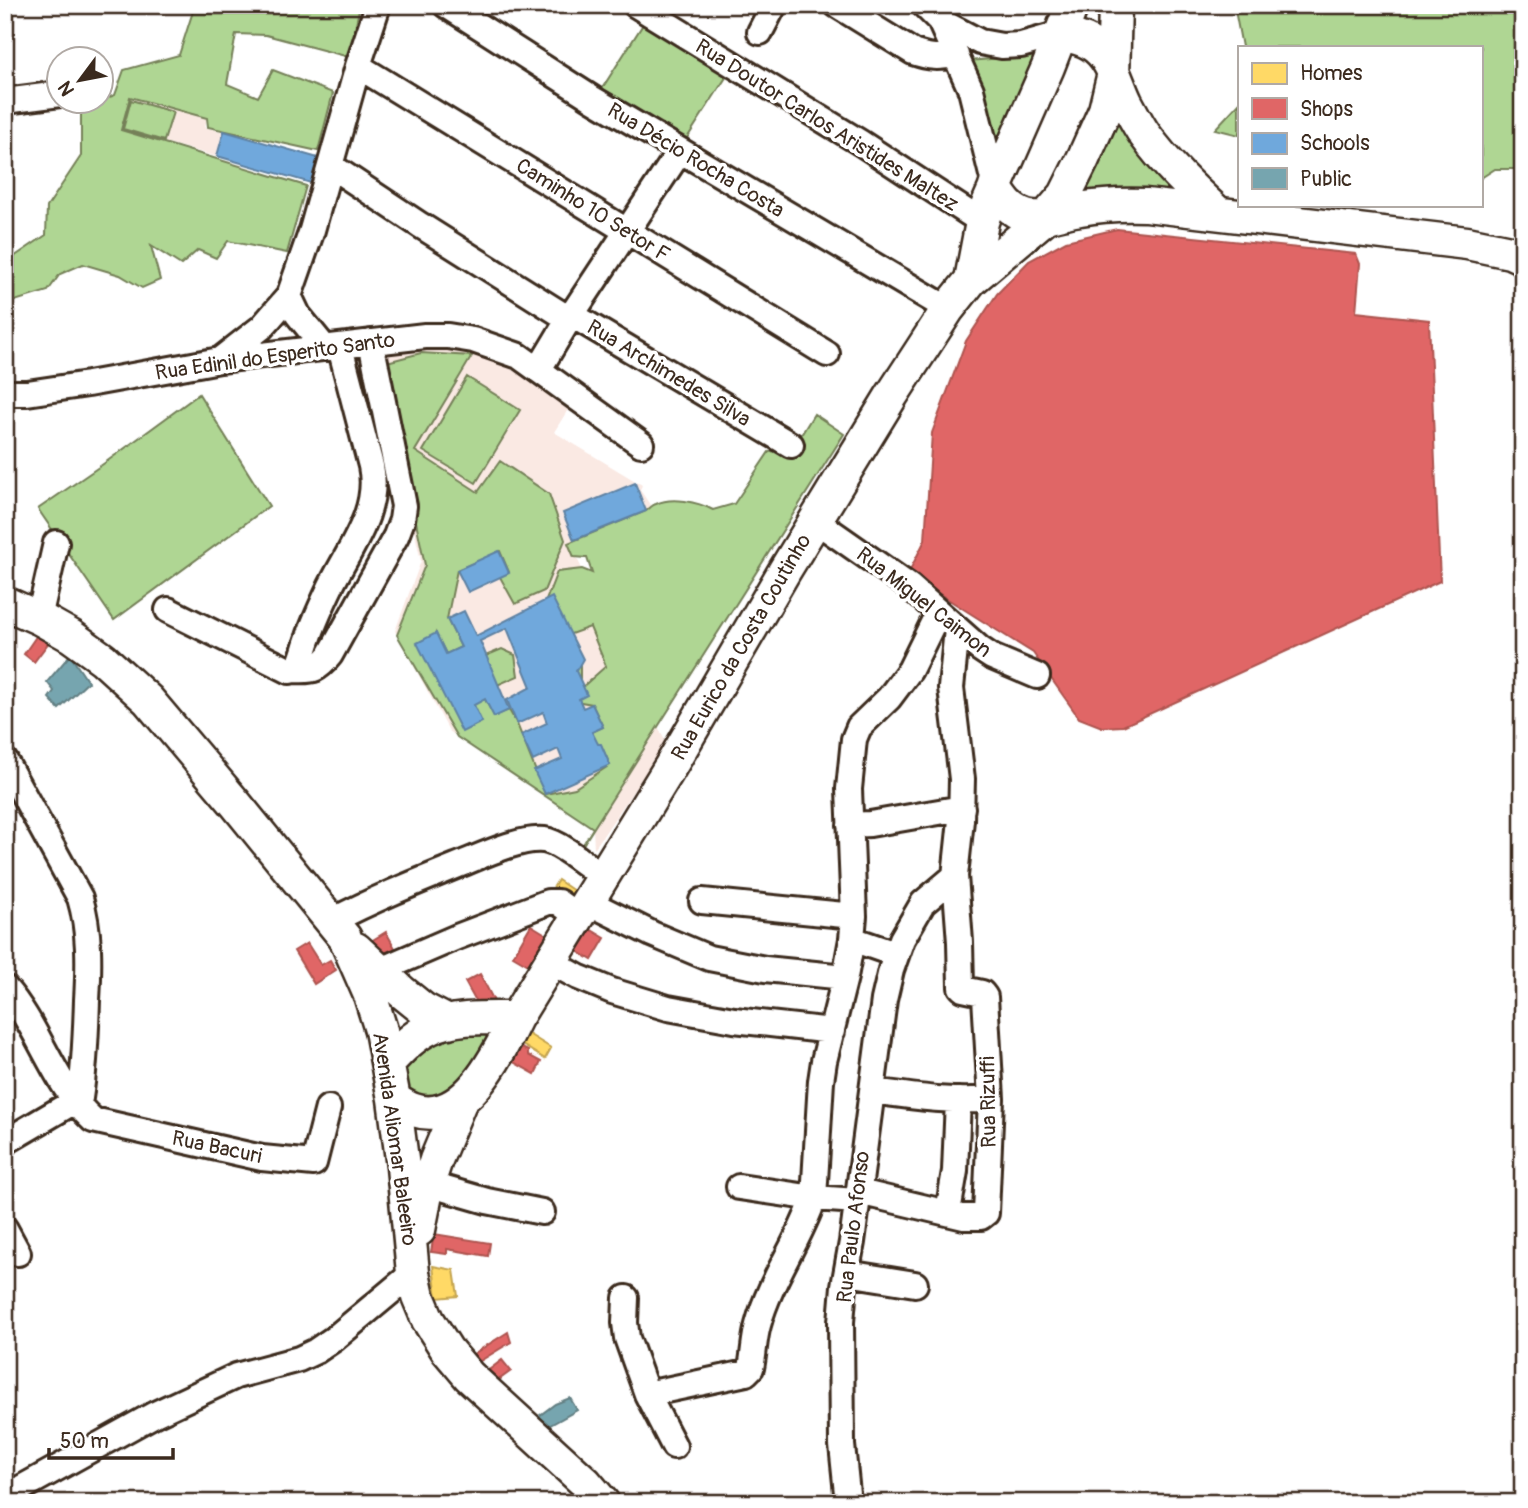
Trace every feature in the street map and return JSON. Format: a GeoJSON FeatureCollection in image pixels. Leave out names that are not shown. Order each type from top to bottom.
{"type":"FeatureCollection","features":[{"type":"Feature","properties":{"kind":"main road","name":"Rua Eurico da Costa Coutinho"},"geometry":{"type":"LineString","coordinates":[[971,280],[982,222],[1072,5]]}},
{"type":"Feature","properties":{"kind":"main road","name":"Rua Eurico da Costa Coutinho"},"geometry":{"type":"LineString","coordinates":[[394,1099],[415,1111],[442,1110],[461,1100],[482,1078],[816,520],[948,309],[971,280],[1047,216],[1065,195],[1105,110],[1113,77],[1115,5]]}},
{"type":"Feature","properties":{"kind":"main road"},"geometry":{"type":"LineString","coordinates":[[1060,34],[1088,42],[1101,52],[1112,66],[1142,131],[1184,182],[1218,213]]}},
{"type":"Feature","properties":{"kind":"main road"},"geometry":{"type":"LineString","coordinates":[[995,187],[1003,201],[1015,211],[1029,217],[1116,204],[1146,205],[1467,243],[1510,252],[1523,258]]}},
{"type":"Feature","properties":{"kind":"main road","name":"Avenida Aliomar Baleeiro"},"geometry":{"type":"LineString","coordinates":[[5,603],[71,636],[103,659],[148,701],[338,930],[377,1015],[394,1099],[413,1273],[418,1296],[433,1310],[428,1320],[469,1377],[586,1483],[603,1503]]}},
{"type":"Feature","properties":{"kind":"main road"},"geometry":{"type":"LineString","coordinates":[[338,930],[379,971],[423,1009],[448,1021]]}},
{"type":"Feature","properties":{"kind":"main road"},"geometry":{"type":"LineString","coordinates":[[387,1063],[422,1032],[448,1021],[516,1018]]}},
{"type":"Feature","properties":{"kind":"main road"},"geometry":{"type":"LineString","coordinates":[[413,1273],[428,1184],[461,1100]]}},
{"type":"Feature","properties":{"kind":"street"},"geometry":{"type":"LineString","coordinates":[[220,360],[262,327],[289,296],[312,230],[378,5]]}},
{"type":"Feature","properties":{"kind":"street","name":"Rua Décio Rocha Costa"},"geometry":{"type":"LineString","coordinates":[[446,5],[593,99],[948,309]]}},
{"type":"Feature","properties":{"kind":"street"},"geometry":{"type":"LineString","coordinates":[[760,32],[774,5]]}},
{"type":"Feature","properties":{"kind":"street"},"geometry":{"type":"LineString","coordinates":[[837,5],[913,52],[937,58],[956,55]]}},
{"type":"Feature","properties":{"kind":"street","name":"Rua Doutor Carlos Aristides Maltez"},"geometry":{"type":"LineString","coordinates":[[648,8],[982,222]]}},
{"type":"Feature","properties":{"kind":"street"},"geometry":{"type":"LineString","coordinates":[[932,13],[956,55],[971,90],[995,187]]}},
{"type":"Feature","properties":{"kind":"street"},"geometry":{"type":"LineString","coordinates":[[932,13],[980,42],[1002,46],[1021,45],[1060,34]]}},
{"type":"Feature","properties":{"kind":"street","name":"Caminho 10 Setor F"},"geometry":{"type":"LineString","coordinates":[[358,66],[827,354]]}},
{"type":"Feature","properties":{"kind":"street"},"geometry":{"type":"LineString","coordinates":[[5,101],[46,96]]}},
{"type":"Feature","properties":{"kind":"street","name":"Rua Archimedes Silva"},"geometry":{"type":"LineString","coordinates":[[570,317],[680,151]]}},
{"type":"Feature","properties":{"kind":"street","name":"Rua Archimedes Silva"},"geometry":{"type":"LineString","coordinates":[[331,166],[570,317],[791,445]]}},
{"type":"Feature","properties":{"kind":"street"},"geometry":{"type":"LineString","coordinates":[[289,296],[298,315],[332,347],[374,478],[371,506],[367,516],[329,590],[300,664],[295,670]]}},
{"type":"Feature","properties":{"kind":"street"},"geometry":{"type":"LineString","coordinates":[[539,369],[570,317]]}},
{"type":"Feature","properties":{"kind":"street","name":"Rua Edinil do Esperito Santo"},"geometry":{"type":"LineString","coordinates":[[5,393],[27,393],[88,384],[220,360],[425,336],[448,336],[473,340],[519,356],[641,443]]}},
{"type":"Feature","properties":{"kind":"street"},"geometry":{"type":"LineString","coordinates":[[168,610],[290,671],[314,670],[320,667],[330,654],[397,536],[404,506],[372,342]]}},
{"type":"Feature","properties":{"kind":"street","name":"Rua Miguel Caimon"},"geometry":{"type":"LineString","coordinates":[[816,520],[909,586],[980,649],[1037,676]]}},
{"type":"Feature","properties":{"kind":"street"},"geometry":{"type":"LineString","coordinates":[[39,618],[56,543]]}},
{"type":"Feature","properties":{"kind":"street"},"geometry":{"type":"LineString","coordinates":[[948,621],[951,688],[962,779],[955,876]]}},
{"type":"Feature","properties":{"kind":"street"},"geometry":{"type":"LineString","coordinates":[[647,1394],[746,1373],[751,1368],[762,1312],[814,1198],[821,1081],[845,977],[853,927],[849,789],[854,739],[859,727],[889,698],[948,621]]}},
{"type":"Feature","properties":{"kind":"street"},"geometry":{"type":"LineString","coordinates":[[5,761],[80,898],[85,913],[89,962],[85,1059],[80,1098],[5,1142]]}},
{"type":"Feature","properties":{"kind":"street"},"geometry":{"type":"LineString","coordinates":[[850,825],[962,808]]}},
{"type":"Feature","properties":{"kind":"street"},"geometry":{"type":"LineString","coordinates":[[338,930],[367,902],[496,850],[541,840],[553,842],[590,898],[652,934],[709,958],[765,969],[845,977]]}},
{"type":"Feature","properties":{"kind":"street","name":"Rua Paulo Afonso"},"geometry":{"type":"LineString","coordinates":[[848,1503],[842,1445],[841,1339],[844,1286],[884,1000],[895,954],[902,939],[923,903],[955,876]]}},
{"type":"Feature","properties":{"kind":"street","name":"Rua Rizuffi"},"geometry":{"type":"LineString","coordinates":[[739,1186],[814,1198],[858,1197],[964,1217],[984,1216],[991,1098],[985,997],[982,993],[961,987],[955,876]]}},
{"type":"Feature","properties":{"kind":"street"},"geometry":{"type":"LineString","coordinates":[[379,971],[548,902],[590,898]]}},
{"type":"Feature","properties":{"kind":"street"},"geometry":{"type":"LineString","coordinates":[[702,901],[853,927],[895,954]]}},
{"type":"Feature","properties":{"kind":"street"},"geometry":{"type":"LineString","coordinates":[[551,962],[611,991],[668,1008],[734,1020],[832,1031]]}},
{"type":"Feature","properties":{"kind":"street"},"geometry":{"type":"LineString","coordinates":[[5,988],[74,1101]]}},
{"type":"Feature","properties":{"kind":"street"},"geometry":{"type":"LineString","coordinates":[[872,1091],[972,1101],[991,1098]]}},
{"type":"Feature","properties":{"kind":"street"},"geometry":{"type":"LineString","coordinates":[[948,1212],[955,1171],[958,1100]]}},
{"type":"Feature","properties":{"kind":"street","name":"Rua Bacuri"},"geometry":{"type":"LineString","coordinates":[[74,1101],[93,1119],[262,1158],[314,1163],[328,1108]]}},
{"type":"Feature","properties":{"kind":"street"},"geometry":{"type":"LineString","coordinates":[[428,1184],[487,1201],[542,1212]]}},
{"type":"Feature","properties":{"kind":"street"},"geometry":{"type":"LineString","coordinates":[[5,1229],[18,1253]]}},
{"type":"Feature","properties":{"kind":"street"},"geometry":{"type":"LineString","coordinates":[[5,1497],[155,1414],[236,1376],[299,1359],[316,1351],[413,1273]]}},
{"type":"Feature","properties":{"kind":"street"},"geometry":{"type":"LineString","coordinates":[[847,1273],[915,1284]]}},
{"type":"Feature","properties":{"kind":"street"},"geometry":{"type":"LineString","coordinates":[[626,1298],[626,1331],[647,1394],[674,1446]]}},
{"type":"Feature","properties":{"kind":"shaded area"},"geometry":{"type":"Polygon","coordinates":[[[130,97],[207,118],[205,127],[318,158],[311,183],[121,130],[130,97]]]}},
{"type":"Feature","properties":{"kind":"shaded area"},"geometry":{"type":"Polygon","coordinates":[[[428,344],[474,348],[576,397],[554,432],[642,485],[640,490],[657,515],[572,548],[666,743],[594,849],[593,828],[449,731],[395,631],[421,561],[374,352],[428,344]]]}},
{"type":"Feature","properties":{"kind":"green space"},"geometry":{"type":"Polygon","coordinates":[[[195,5],[360,5],[349,57],[266,35],[236,34],[227,84],[258,97],[273,70],[333,93],[318,151],[208,127],[207,118],[130,97],[121,130],[306,186],[287,253],[228,241],[216,258],[198,250],[181,265],[151,246],[160,280],[142,288],[120,275],[83,264],[60,274],[48,291],[5,304],[5,263],[46,235],[47,207],[81,156],[81,116],[116,116],[116,92],[124,70],[179,55],[195,5]]]}},
{"type":"Feature","properties":{"kind":"green space"},"geometry":{"type":"Polygon","coordinates":[[[1234,5],[1523,5],[1523,169],[1495,169],[1482,177],[1482,46],[1242,46],[1234,5]]]}},
{"type":"Feature","properties":{"kind":"green space"},"geometry":{"type":"Polygon","coordinates":[[[649,15],[732,68],[678,152],[596,98],[649,15]]]}},
{"type":"Feature","properties":{"kind":"green space"},"geometry":{"type":"Polygon","coordinates":[[[1045,54],[999,155],[969,61],[1045,54]]]}},
{"type":"Feature","properties":{"kind":"green space"},"geometry":{"type":"Polygon","coordinates":[[[131,100],[173,112],[164,141],[123,129],[131,100]]]}},
{"type":"Feature","properties":{"kind":"green space"},"geometry":{"type":"Polygon","coordinates":[[[1238,104],[1238,135],[1215,129],[1238,104]]]}},
{"type":"Feature","properties":{"kind":"green space"},"geometry":{"type":"Polygon","coordinates":[[[1115,105],[1185,193],[1072,199],[1115,105]]]}},
{"type":"Feature","properties":{"kind":"green space"},"geometry":{"type":"Polygon","coordinates":[[[421,353],[472,356],[415,451],[478,492],[500,461],[549,494],[565,540],[544,591],[515,604],[500,577],[509,572],[500,551],[457,570],[447,619],[461,647],[446,654],[436,634],[433,674],[502,649],[515,655],[518,676],[481,692],[494,716],[509,710],[545,794],[575,788],[610,765],[601,745],[589,740],[592,732],[603,727],[592,704],[536,694],[580,662],[580,689],[606,666],[590,627],[568,635],[545,603],[557,572],[582,569],[592,573],[587,558],[574,557],[568,543],[670,500],[685,501],[713,510],[734,504],[769,452],[793,448],[814,414],[844,434],[579,851],[593,828],[457,737],[397,635],[425,565],[383,363],[421,353]]]}},
{"type":"Feature","properties":{"kind":"green space"},"geometry":{"type":"Polygon","coordinates":[[[467,377],[520,410],[476,483],[423,451],[467,377]]]}},
{"type":"Feature","properties":{"kind":"green space"},"geometry":{"type":"Polygon","coordinates":[[[199,394],[269,506],[114,620],[38,509],[199,394]]]}},
{"type":"Feature","properties":{"kind":"green space"},"geometry":{"type":"Polygon","coordinates":[[[495,1032],[470,1073],[445,1100],[411,1096],[404,1072],[415,1049],[432,1036],[495,1032]]]}},
{"type":"Feature","properties":{"kind":"building: Homes"},"geometry":{"type":"Polygon","coordinates":[[[558,880],[574,891],[566,902],[551,891],[558,880]]]}},
{"type":"Feature","properties":{"kind":"building: Homes"},"geometry":{"type":"Polygon","coordinates":[[[525,1032],[551,1048],[545,1059],[519,1043],[525,1032]]]}},
{"type":"Feature","properties":{"kind":"building: Homes"},"geometry":{"type":"Polygon","coordinates":[[[433,1266],[454,1270],[458,1296],[437,1298],[433,1266]]]}},
{"type":"Feature","properties":{"kind":"building: Shops"},"geometry":{"type":"Polygon","coordinates":[[[1117,229],[1356,254],[1360,264],[1356,312],[1429,320],[1440,581],[1123,726],[1102,727],[1079,718],[1033,653],[908,574],[925,540],[932,433],[966,341],[997,294],[1029,261],[1066,241],[1117,229]]]}},
{"type":"Feature","properties":{"kind":"building: Shops"},"geometry":{"type":"Polygon","coordinates":[[[37,635],[49,642],[34,662],[24,654],[37,635]]]}},
{"type":"Feature","properties":{"kind":"building: Shops"},"geometry":{"type":"Polygon","coordinates":[[[531,925],[549,936],[530,966],[513,956],[531,925]]]}},
{"type":"Feature","properties":{"kind":"building: Shops"},"geometry":{"type":"Polygon","coordinates":[[[585,926],[605,938],[592,960],[572,948],[585,926]]]}},
{"type":"Feature","properties":{"kind":"building: Shops"},"geometry":{"type":"Polygon","coordinates":[[[386,932],[400,957],[384,965],[371,941],[386,932]]]}},
{"type":"Feature","properties":{"kind":"building: Shops"},"geometry":{"type":"Polygon","coordinates":[[[307,943],[321,965],[330,960],[336,970],[314,984],[294,951],[307,943]]]}},
{"type":"Feature","properties":{"kind":"building: Shops"},"geometry":{"type":"Polygon","coordinates":[[[480,974],[495,1003],[481,1011],[465,982],[480,974]]]}},
{"type":"Feature","properties":{"kind":"building: Shops"},"geometry":{"type":"Polygon","coordinates":[[[517,1046],[541,1062],[535,1074],[510,1060],[517,1046]]]}},
{"type":"Feature","properties":{"kind":"building: Shops"},"geometry":{"type":"Polygon","coordinates":[[[434,1234],[490,1243],[488,1256],[447,1249],[447,1254],[431,1252],[434,1234]]]}},
{"type":"Feature","properties":{"kind":"building: Shops"},"geometry":{"type":"Polygon","coordinates":[[[508,1332],[511,1342],[472,1366],[467,1358],[508,1332]]]}},
{"type":"Feature","properties":{"kind":"building: Shops"},"geometry":{"type":"Polygon","coordinates":[[[502,1360],[511,1371],[493,1384],[485,1373],[502,1360]]]}},
{"type":"Feature","properties":{"kind":"building: Schools"},"geometry":{"type":"Polygon","coordinates":[[[224,131],[318,158],[311,183],[217,156],[224,131]]]}},
{"type":"Feature","properties":{"kind":"building: Schools"},"geometry":{"type":"Polygon","coordinates":[[[635,483],[646,511],[574,540],[563,513],[635,483]]]}},
{"type":"Feature","properties":{"kind":"building: Schools"},"geometry":{"type":"Polygon","coordinates":[[[499,551],[509,573],[468,592],[457,570],[499,551]]]}},
{"type":"Feature","properties":{"kind":"building: Schools"},"geometry":{"type":"Polygon","coordinates":[[[552,597],[583,659],[576,671],[587,695],[579,699],[583,708],[592,704],[603,727],[592,732],[598,744],[601,744],[610,765],[545,794],[534,771],[562,759],[558,749],[533,761],[521,735],[547,723],[543,712],[517,724],[507,700],[531,687],[507,628],[480,641],[509,710],[494,717],[485,699],[474,705],[482,722],[462,732],[417,643],[436,633],[446,654],[461,647],[447,619],[464,611],[476,636],[552,597]]]}},
{"type":"Feature","properties":{"kind":"building: Public"},"geometry":{"type":"Polygon","coordinates":[[[70,655],[88,682],[59,709],[49,698],[54,691],[47,682],[70,655]]]}},
{"type":"Feature","properties":{"kind":"building: Public"},"geometry":{"type":"Polygon","coordinates":[[[570,1398],[577,1410],[543,1429],[535,1419],[555,1404],[570,1398]]]}}]}
